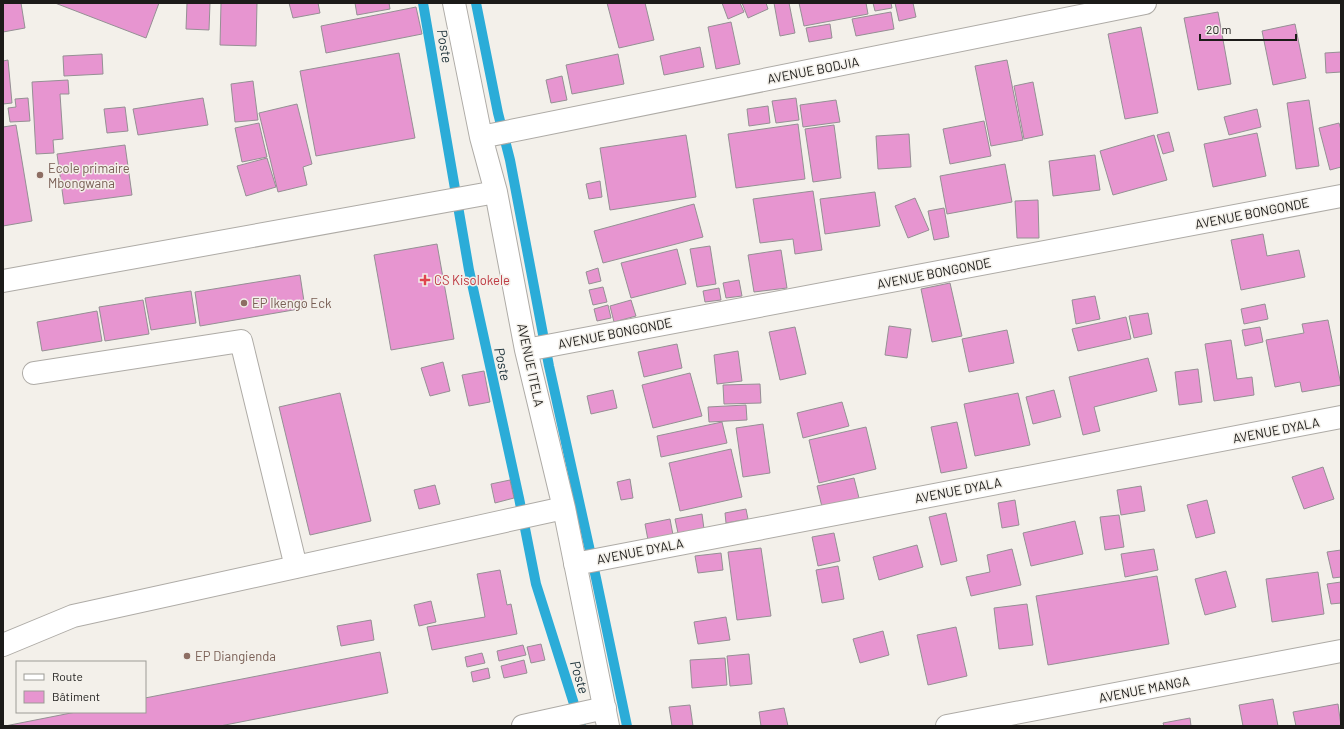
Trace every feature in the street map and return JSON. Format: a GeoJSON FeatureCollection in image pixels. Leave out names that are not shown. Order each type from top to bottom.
{"type":"FeatureCollection","features":[{"type":"Feature","properties":{"kind":"street","name":"AVENUE ITELA"},"geometry":{"type":"LineString","coordinates":[[454,3],[482,137],[496,192],[526,350],[564,508],[606,717]]}},
{"type":"Feature","properties":{"kind":"street","name":"AVENUE BODJIA"},"geometry":{"type":"LineString","coordinates":[[482,137],[1145,3]]}},
{"type":"Feature","properties":{"kind":"street"},"geometry":{"type":"LineString","coordinates":[[3,281],[496,192]]}},
{"type":"Feature","properties":{"kind":"street","name":"AVENUE BONGONDE"},"geometry":{"type":"LineString","coordinates":[[526,350],[1341,196]]}},
{"type":"Feature","properties":{"kind":"street"},"geometry":{"type":"LineString","coordinates":[[34,373],[241,341],[296,567]]}},
{"type":"Feature","properties":{"kind":"street","name":"AVENUE DYALA"},"geometry":{"type":"LineString","coordinates":[[575,564],[1341,417]]}},
{"type":"Feature","properties":{"kind":"street"},"geometry":{"type":"LineString","coordinates":[[5,642],[73,616],[564,508]]}},
{"type":"Feature","properties":{"kind":"street","name":"AVENUE MANGA"},"geometry":{"type":"LineString","coordinates":[[947,726],[1341,651]]}},
{"type":"Feature","properties":{"kind":"street"},"geometry":{"type":"LineString","coordinates":[[523,726],[606,717]]}},
{"type":"Feature","properties":{"kind":"building"},"geometry":{"type":"Polygon","coordinates":[[[3,3],[21,3],[25,28],[3,32],[3,3]]]}},
{"type":"Feature","properties":{"kind":"building"},"geometry":{"type":"Polygon","coordinates":[[[55,3],[159,3],[146,38],[55,3]]]}},
{"type":"Feature","properties":{"kind":"building"},"geometry":{"type":"Polygon","coordinates":[[[187,3],[210,3],[209,30],[186,29],[187,3]]]}},
{"type":"Feature","properties":{"kind":"building"},"geometry":{"type":"Polygon","coordinates":[[[221,3],[257,3],[256,46],[220,45],[221,3]]]}},
{"type":"Feature","properties":{"kind":"building"},"geometry":{"type":"Polygon","coordinates":[[[289,3],[318,3],[320,13],[293,18],[289,3]]]}},
{"type":"Feature","properties":{"kind":"building"},"geometry":{"type":"Polygon","coordinates":[[[355,3],[389,3],[390,9],[357,15],[355,3]]]}},
{"type":"Feature","properties":{"kind":"building"},"geometry":{"type":"Polygon","coordinates":[[[607,3],[645,3],[654,40],[619,48],[607,3]]]}},
{"type":"Feature","properties":{"kind":"building"},"geometry":{"type":"Polygon","coordinates":[[[722,3],[740,3],[744,12],[728,19],[722,3]]]}},
{"type":"Feature","properties":{"kind":"building"},"geometry":{"type":"Polygon","coordinates":[[[742,3],[766,3],[768,9],[748,18],[742,3]]]}},
{"type":"Feature","properties":{"kind":"building"},"geometry":{"type":"Polygon","coordinates":[[[774,3],[789,3],[795,33],[780,36],[774,3]]]}},
{"type":"Feature","properties":{"kind":"building"},"geometry":{"type":"Polygon","coordinates":[[[799,3],[866,3],[868,14],[804,26],[799,3]]]}},
{"type":"Feature","properties":{"kind":"building"},"geometry":{"type":"Polygon","coordinates":[[[873,3],[891,3],[892,8],[875,11],[873,3]]]}},
{"type":"Feature","properties":{"kind":"building"},"geometry":{"type":"Polygon","coordinates":[[[895,3],[913,3],[916,17],[899,21],[895,3]]]}},
{"type":"Feature","properties":{"kind":"building"},"geometry":{"type":"Polygon","coordinates":[[[416,7],[422,34],[326,53],[321,26],[416,7]]]}},
{"type":"Feature","properties":{"kind":"building"},"geometry":{"type":"Polygon","coordinates":[[[891,12],[894,29],[856,36],[852,19],[891,12]]]}},
{"type":"Feature","properties":{"kind":"building"},"geometry":{"type":"Polygon","coordinates":[[[1218,12],[1231,84],[1198,90],[1184,18],[1218,12]]]}},
{"type":"Feature","properties":{"kind":"building"},"geometry":{"type":"Polygon","coordinates":[[[731,22],[740,64],[716,69],[708,27],[731,22]]]}},
{"type":"Feature","properties":{"kind":"building"},"geometry":{"type":"Polygon","coordinates":[[[830,24],[832,38],[809,42],[806,28],[830,24]]]}},
{"type":"Feature","properties":{"kind":"building"},"geometry":{"type":"Polygon","coordinates":[[[1295,24],[1306,78],[1273,85],[1262,31],[1295,24]]]}},
{"type":"Feature","properties":{"kind":"building"},"geometry":{"type":"Polygon","coordinates":[[[1141,27],[1158,113],[1125,119],[1108,34],[1141,27]]]}},
{"type":"Feature","properties":{"kind":"building"},"geometry":{"type":"Polygon","coordinates":[[[700,47],[704,67],[664,75],[660,56],[700,47]]]}},
{"type":"Feature","properties":{"kind":"building"},"geometry":{"type":"Polygon","coordinates":[[[1341,52],[1341,72],[1326,73],[1325,53],[1341,52]]]}},
{"type":"Feature","properties":{"kind":"building"},"geometry":{"type":"Polygon","coordinates":[[[399,53],[415,138],[316,156],[300,71],[399,53]]]}},
{"type":"Feature","properties":{"kind":"building"},"geometry":{"type":"Polygon","coordinates":[[[102,54],[103,74],[64,76],[63,56],[102,54]]]}},
{"type":"Feature","properties":{"kind":"building"},"geometry":{"type":"Polygon","coordinates":[[[618,54],[624,84],[572,94],[566,65],[618,54]]]}},
{"type":"Feature","properties":{"kind":"building"},"geometry":{"type":"Polygon","coordinates":[[[8,60],[12,103],[3,104],[3,61],[8,60]]]}},
{"type":"Feature","properties":{"kind":"building"},"geometry":{"type":"Polygon","coordinates":[[[1007,60],[1023,140],[991,146],[975,66],[1007,60]]]}},
{"type":"Feature","properties":{"kind":"building"},"geometry":{"type":"Polygon","coordinates":[[[562,76],[567,100],[551,103],[546,80],[562,76]]]}},
{"type":"Feature","properties":{"kind":"building"},"geometry":{"type":"Polygon","coordinates":[[[68,80],[69,94],[60,94],[63,139],[53,140],[54,153],[36,154],[32,82],[68,80]]]}},
{"type":"Feature","properties":{"kind":"building"},"geometry":{"type":"Polygon","coordinates":[[[253,81],[258,120],[235,122],[231,84],[253,81]]]}},
{"type":"Feature","properties":{"kind":"building"},"geometry":{"type":"Polygon","coordinates":[[[1033,82],[1043,135],[1024,139],[1014,86],[1033,82]]]}},
{"type":"Feature","properties":{"kind":"building"},"geometry":{"type":"Polygon","coordinates":[[[28,98],[30,121],[10,122],[8,108],[16,107],[15,99],[28,98]]]}},
{"type":"Feature","properties":{"kind":"building"},"geometry":{"type":"Polygon","coordinates":[[[203,98],[208,125],[138,135],[133,109],[203,98]]]}},
{"type":"Feature","properties":{"kind":"building"},"geometry":{"type":"Polygon","coordinates":[[[796,98],[799,120],[776,123],[772,101],[796,98]]]}},
{"type":"Feature","properties":{"kind":"building"},"geometry":{"type":"Polygon","coordinates":[[[836,100],[840,122],[803,127],[800,105],[836,100]]]}},
{"type":"Feature","properties":{"kind":"building"},"geometry":{"type":"Polygon","coordinates":[[[1309,100],[1319,166],[1296,169],[1287,103],[1309,100]]]}},
{"type":"Feature","properties":{"kind":"building"},"geometry":{"type":"Polygon","coordinates":[[[297,104],[312,164],[303,167],[307,185],[278,192],[259,113],[297,104]]]}},
{"type":"Feature","properties":{"kind":"building"},"geometry":{"type":"Polygon","coordinates":[[[768,106],[770,123],[749,126],[747,109],[768,106]]]}},
{"type":"Feature","properties":{"kind":"building"},"geometry":{"type":"Polygon","coordinates":[[[125,107],[128,131],[107,133],[104,109],[125,107]]]}},
{"type":"Feature","properties":{"kind":"building"},"geometry":{"type":"Polygon","coordinates":[[[1257,109],[1261,127],[1229,135],[1224,117],[1257,109]]]}},
{"type":"Feature","properties":{"kind":"building"},"geometry":{"type":"Polygon","coordinates":[[[984,121],[991,156],[950,164],[943,129],[984,121]]]}},
{"type":"Feature","properties":{"kind":"building"},"geometry":{"type":"Polygon","coordinates":[[[259,123],[267,157],[242,162],[235,128],[259,123]]]}},
{"type":"Feature","properties":{"kind":"building"},"geometry":{"type":"Polygon","coordinates":[[[1339,123],[1341,130],[1341,167],[1330,170],[1319,128],[1339,123]]]}},
{"type":"Feature","properties":{"kind":"building"},"geometry":{"type":"Polygon","coordinates":[[[798,124],[805,179],[736,188],[728,134],[798,124]]]}},
{"type":"Feature","properties":{"kind":"building"},"geometry":{"type":"Polygon","coordinates":[[[16,125],[32,221],[3,226],[3,127],[16,125]]]}},
{"type":"Feature","properties":{"kind":"building"},"geometry":{"type":"Polygon","coordinates":[[[834,125],[841,178],[813,182],[805,129],[834,125]]]}},
{"type":"Feature","properties":{"kind":"building"},"geometry":{"type":"Polygon","coordinates":[[[1169,132],[1174,151],[1163,154],[1157,135],[1169,132]]]}},
{"type":"Feature","properties":{"kind":"building"},"geometry":{"type":"Polygon","coordinates":[[[1257,133],[1266,176],[1213,187],[1204,144],[1257,133]]]}},
{"type":"Feature","properties":{"kind":"building"},"geometry":{"type":"Polygon","coordinates":[[[909,134],[911,167],[878,169],[876,136],[909,134]]]}},
{"type":"Feature","properties":{"kind":"building"},"geometry":{"type":"Polygon","coordinates":[[[686,135],[696,197],[610,210],[600,148],[686,135]]]}},
{"type":"Feature","properties":{"kind":"building"},"geometry":{"type":"Polygon","coordinates":[[[1154,135],[1167,180],[1113,195],[1100,151],[1154,135]]]}},
{"type":"Feature","properties":{"kind":"building"},"geometry":{"type":"Polygon","coordinates":[[[125,145],[132,195],[64,204],[57,154],[125,145]]]}},
{"type":"Feature","properties":{"kind":"building"},"geometry":{"type":"Polygon","coordinates":[[[1095,155],[1100,190],[1053,196],[1049,161],[1095,155]]]}},
{"type":"Feature","properties":{"kind":"building"},"geometry":{"type":"Polygon","coordinates":[[[267,158],[276,187],[246,196],[237,166],[267,158]]]}},
{"type":"Feature","properties":{"kind":"building"},"geometry":{"type":"Polygon","coordinates":[[[1005,164],[1012,202],[947,214],[940,176],[1005,164]]]}},
{"type":"Feature","properties":{"kind":"building"},"geometry":{"type":"Polygon","coordinates":[[[600,181],[602,197],[589,199],[586,184],[600,181]]]}},
{"type":"Feature","properties":{"kind":"building"},"geometry":{"type":"Polygon","coordinates":[[[813,191],[822,250],[795,254],[793,239],[760,243],[753,199],[813,191]]]}},
{"type":"Feature","properties":{"kind":"building"},"geometry":{"type":"Polygon","coordinates":[[[875,192],[880,226],[825,234],[820,199],[875,192]]]}},
{"type":"Feature","properties":{"kind":"building"},"geometry":{"type":"Polygon","coordinates":[[[915,198],[929,230],[908,238],[895,206],[915,198]]]}},
{"type":"Feature","properties":{"kind":"building"},"geometry":{"type":"Polygon","coordinates":[[[1038,200],[1039,238],[1017,238],[1015,201],[1038,200]]]}},
{"type":"Feature","properties":{"kind":"building"},"geometry":{"type":"Polygon","coordinates":[[[694,204],[703,237],[603,263],[594,231],[694,204]]]}},
{"type":"Feature","properties":{"kind":"building"},"geometry":{"type":"Polygon","coordinates":[[[944,208],[949,237],[934,240],[928,211],[944,208]]]}},
{"type":"Feature","properties":{"kind":"building"},"geometry":{"type":"Polygon","coordinates":[[[1263,234],[1267,256],[1299,250],[1305,277],[1241,290],[1231,240],[1263,234]]]}},
{"type":"Feature","properties":{"kind":"building"},"geometry":{"type":"Polygon","coordinates":[[[437,244],[454,339],[391,350],[374,255],[437,244]]]}},
{"type":"Feature","properties":{"kind":"building"},"geometry":{"type":"Polygon","coordinates":[[[710,246],[716,284],[697,287],[690,249],[710,246]]]}},
{"type":"Feature","properties":{"kind":"building"},"geometry":{"type":"Polygon","coordinates":[[[677,249],[686,284],[631,298],[621,263],[677,249]]]}},
{"type":"Feature","properties":{"kind":"building"},"geometry":{"type":"Polygon","coordinates":[[[781,250],[787,288],[754,292],[748,255],[781,250]]]}},
{"type":"Feature","properties":{"kind":"building"},"geometry":{"type":"Polygon","coordinates":[[[598,268],[601,281],[589,284],[586,272],[598,268]]]}},
{"type":"Feature","properties":{"kind":"building"},"geometry":{"type":"Polygon","coordinates":[[[300,275],[305,308],[200,326],[195,292],[300,275]]]}},
{"type":"Feature","properties":{"kind":"building"},"geometry":{"type":"Polygon","coordinates":[[[739,280],[742,296],[726,298],[723,283],[739,280]]]}},
{"type":"Feature","properties":{"kind":"building"},"geometry":{"type":"Polygon","coordinates":[[[950,283],[962,336],[932,342],[921,289],[950,283]]]}},
{"type":"Feature","properties":{"kind":"building"},"geometry":{"type":"Polygon","coordinates":[[[603,287],[607,302],[593,305],[589,290],[603,287]]]}},
{"type":"Feature","properties":{"kind":"building"},"geometry":{"type":"Polygon","coordinates":[[[719,288],[721,300],[705,302],[703,291],[719,288]]]}},
{"type":"Feature","properties":{"kind":"building"},"geometry":{"type":"Polygon","coordinates":[[[191,291],[196,323],[151,330],[145,298],[191,291]]]}},
{"type":"Feature","properties":{"kind":"building"},"geometry":{"type":"Polygon","coordinates":[[[1095,296],[1100,319],[1076,324],[1072,300],[1095,296]]]}},
{"type":"Feature","properties":{"kind":"building"},"geometry":{"type":"Polygon","coordinates":[[[143,300],[149,334],[105,341],[99,307],[143,300]]]}},
{"type":"Feature","properties":{"kind":"building"},"geometry":{"type":"Polygon","coordinates":[[[631,300],[636,316],[614,322],[610,306],[631,300]]]}},
{"type":"Feature","properties":{"kind":"building"},"geometry":{"type":"Polygon","coordinates":[[[1265,304],[1268,319],[1244,324],[1241,309],[1265,304]]]}},
{"type":"Feature","properties":{"kind":"building"},"geometry":{"type":"Polygon","coordinates":[[[608,305],[611,318],[597,321],[594,309],[608,305]]]}},
{"type":"Feature","properties":{"kind":"building"},"geometry":{"type":"Polygon","coordinates":[[[97,311],[102,341],[42,351],[37,322],[97,311]]]}},
{"type":"Feature","properties":{"kind":"building"},"geometry":{"type":"Polygon","coordinates":[[[1148,313],[1152,334],[1134,338],[1129,316],[1148,313]]]}},
{"type":"Feature","properties":{"kind":"building"},"geometry":{"type":"Polygon","coordinates":[[[1126,317],[1131,339],[1078,351],[1072,329],[1126,317]]]}},
{"type":"Feature","properties":{"kind":"building"},"geometry":{"type":"Polygon","coordinates":[[[1328,320],[1341,385],[1302,392],[1300,382],[1275,387],[1266,340],[1304,333],[1302,324],[1328,320]]]}},
{"type":"Feature","properties":{"kind":"building"},"geometry":{"type":"Polygon","coordinates":[[[889,326],[911,329],[907,358],[885,355],[889,326]]]}},
{"type":"Feature","properties":{"kind":"building"},"geometry":{"type":"Polygon","coordinates":[[[795,327],[806,374],[780,380],[769,332],[795,327]]]}},
{"type":"Feature","properties":{"kind":"building"},"geometry":{"type":"Polygon","coordinates":[[[1260,327],[1263,342],[1245,346],[1242,330],[1260,327]]]}},
{"type":"Feature","properties":{"kind":"building"},"geometry":{"type":"Polygon","coordinates":[[[1007,330],[1014,363],[969,372],[962,339],[1007,330]]]}},
{"type":"Feature","properties":{"kind":"building"},"geometry":{"type":"Polygon","coordinates":[[[1231,340],[1237,379],[1252,377],[1254,395],[1214,401],[1205,344],[1231,340]]]}},
{"type":"Feature","properties":{"kind":"building"},"geometry":{"type":"Polygon","coordinates":[[[677,344],[682,368],[644,377],[638,352],[677,344]]]}},
{"type":"Feature","properties":{"kind":"building"},"geometry":{"type":"Polygon","coordinates":[[[738,351],[742,381],[717,384],[714,355],[738,351]]]}},
{"type":"Feature","properties":{"kind":"building"},"geometry":{"type":"Polygon","coordinates":[[[1148,358],[1157,391],[1094,407],[1100,431],[1083,435],[1069,377],[1148,358]]]}},
{"type":"Feature","properties":{"kind":"building"},"geometry":{"type":"Polygon","coordinates":[[[443,362],[450,391],[430,396],[421,368],[443,362]]]}},
{"type":"Feature","properties":{"kind":"building"},"geometry":{"type":"Polygon","coordinates":[[[1198,369],[1202,402],[1179,405],[1175,372],[1198,369]]]}},
{"type":"Feature","properties":{"kind":"building"},"geometry":{"type":"Polygon","coordinates":[[[484,371],[490,402],[469,406],[462,375],[484,371]]]}},
{"type":"Feature","properties":{"kind":"building"},"geometry":{"type":"Polygon","coordinates":[[[690,373],[702,416],[653,428],[642,385],[690,373]]]}},
{"type":"Feature","properties":{"kind":"building"},"geometry":{"type":"Polygon","coordinates":[[[760,384],[761,403],[724,404],[723,385],[760,384]]]}},
{"type":"Feature","properties":{"kind":"building"},"geometry":{"type":"Polygon","coordinates":[[[613,390],[617,408],[591,414],[587,396],[613,390]]]}},
{"type":"Feature","properties":{"kind":"building"},"geometry":{"type":"Polygon","coordinates":[[[1054,390],[1061,417],[1033,424],[1026,397],[1054,390]]]}},
{"type":"Feature","properties":{"kind":"building"},"geometry":{"type":"Polygon","coordinates":[[[340,393],[371,521],[310,535],[279,407],[340,393]]]}},
{"type":"Feature","properties":{"kind":"building"},"geometry":{"type":"Polygon","coordinates":[[[1018,393],[1030,445],[975,456],[964,404],[1018,393]]]}},
{"type":"Feature","properties":{"kind":"building"},"geometry":{"type":"Polygon","coordinates":[[[842,402],[849,426],[803,438],[797,413],[842,402]]]}},
{"type":"Feature","properties":{"kind":"building"},"geometry":{"type":"Polygon","coordinates":[[[746,405],[747,420],[709,422],[708,407],[746,405]]]}},
{"type":"Feature","properties":{"kind":"building"},"geometry":{"type":"Polygon","coordinates":[[[722,422],[727,443],[661,457],[657,436],[722,422]]]}},
{"type":"Feature","properties":{"kind":"building"},"geometry":{"type":"Polygon","coordinates":[[[957,422],[967,468],[941,473],[931,427],[957,422]]]}},
{"type":"Feature","properties":{"kind":"building"},"geometry":{"type":"Polygon","coordinates":[[[763,424],[770,473],[743,477],[736,428],[763,424]]]}},
{"type":"Feature","properties":{"kind":"building"},"geometry":{"type":"Polygon","coordinates":[[[866,427],[876,469],[819,483],[809,440],[866,427]]]}},
{"type":"Feature","properties":{"kind":"building"},"geometry":{"type":"Polygon","coordinates":[[[731,449],[742,497],[680,511],[669,463],[731,449]]]}},
{"type":"Feature","properties":{"kind":"building"},"geometry":{"type":"Polygon","coordinates":[[[1323,467],[1334,499],[1304,509],[1292,477],[1323,467]]]}},
{"type":"Feature","properties":{"kind":"building"},"geometry":{"type":"Polygon","coordinates":[[[854,478],[859,498],[822,507],[817,486],[854,478]]]}},
{"type":"Feature","properties":{"kind":"building"},"geometry":{"type":"Polygon","coordinates":[[[630,479],[633,498],[621,500],[617,482],[630,479]]]}},
{"type":"Feature","properties":{"kind":"building"},"geometry":{"type":"Polygon","coordinates":[[[510,480],[514,498],[495,503],[491,484],[510,480]]]}},
{"type":"Feature","properties":{"kind":"building"},"geometry":{"type":"Polygon","coordinates":[[[435,485],[440,504],[419,509],[414,490],[435,485]]]}},
{"type":"Feature","properties":{"kind":"building"},"geometry":{"type":"Polygon","coordinates":[[[1141,486],[1145,511],[1121,515],[1117,490],[1141,486]]]}},
{"type":"Feature","properties":{"kind":"building"},"geometry":{"type":"Polygon","coordinates":[[[1015,500],[1019,525],[1002,528],[998,503],[1015,500]]]}},
{"type":"Feature","properties":{"kind":"building"},"geometry":{"type":"Polygon","coordinates":[[[1207,500],[1215,533],[1196,538],[1187,505],[1207,500]]]}},
{"type":"Feature","properties":{"kind":"building"},"geometry":{"type":"Polygon","coordinates":[[[746,509],[748,519],[726,523],[725,513],[746,509]]]}},
{"type":"Feature","properties":{"kind":"building"},"geometry":{"type":"Polygon","coordinates":[[[946,513],[957,561],[941,565],[929,517],[946,513]]]}},
{"type":"Feature","properties":{"kind":"building"},"geometry":{"type":"Polygon","coordinates":[[[702,514],[704,529],[678,533],[675,519],[702,514]]]}},
{"type":"Feature","properties":{"kind":"building"},"geometry":{"type":"Polygon","coordinates":[[[1119,515],[1124,547],[1105,550],[1100,517],[1119,515]]]}},
{"type":"Feature","properties":{"kind":"building"},"geometry":{"type":"Polygon","coordinates":[[[670,519],[673,535],[648,540],[645,524],[670,519]]]}},
{"type":"Feature","properties":{"kind":"building"},"geometry":{"type":"Polygon","coordinates":[[[1075,521],[1083,554],[1031,566],[1023,533],[1075,521]]]}},
{"type":"Feature","properties":{"kind":"building"},"geometry":{"type":"Polygon","coordinates":[[[834,533],[840,561],[818,566],[812,537],[834,533]]]}},
{"type":"Feature","properties":{"kind":"building"},"geometry":{"type":"Polygon","coordinates":[[[917,545],[923,567],[879,580],[873,557],[917,545]]]}},
{"type":"Feature","properties":{"kind":"building"},"geometry":{"type":"Polygon","coordinates":[[[761,548],[771,616],[737,620],[728,552],[761,548]]]}},
{"type":"Feature","properties":{"kind":"building"},"geometry":{"type":"Polygon","coordinates":[[[1012,549],[1021,585],[971,596],[966,577],[990,572],[987,555],[1012,549]]]}},
{"type":"Feature","properties":{"kind":"building"},"geometry":{"type":"Polygon","coordinates":[[[1154,549],[1158,570],[1125,577],[1121,554],[1154,549]]]}},
{"type":"Feature","properties":{"kind":"building"},"geometry":{"type":"Polygon","coordinates":[[[1341,550],[1341,577],[1333,578],[1327,552],[1341,550]]]}},
{"type":"Feature","properties":{"kind":"building"},"geometry":{"type":"Polygon","coordinates":[[[721,553],[723,570],[698,573],[695,556],[721,553]]]}},
{"type":"Feature","properties":{"kind":"building"},"geometry":{"type":"Polygon","coordinates":[[[838,566],[844,599],[822,603],[816,570],[838,566]]]}},
{"type":"Feature","properties":{"kind":"building"},"geometry":{"type":"Polygon","coordinates":[[[500,570],[507,605],[511,604],[517,634],[432,650],[427,627],[485,617],[477,574],[500,570]]]}},
{"type":"Feature","properties":{"kind":"building"},"geometry":{"type":"Polygon","coordinates":[[[1226,571],[1236,607],[1205,615],[1195,579],[1226,571]]]}},
{"type":"Feature","properties":{"kind":"building"},"geometry":{"type":"Polygon","coordinates":[[[1318,572],[1324,614],[1272,622],[1266,579],[1318,572]]]}},
{"type":"Feature","properties":{"kind":"building"},"geometry":{"type":"Polygon","coordinates":[[[1157,576],[1169,644],[1048,665],[1036,596],[1157,576]]]}},
{"type":"Feature","properties":{"kind":"building"},"geometry":{"type":"Polygon","coordinates":[[[1341,582],[1341,603],[1331,604],[1327,584],[1341,582]]]}},
{"type":"Feature","properties":{"kind":"building"},"geometry":{"type":"Polygon","coordinates":[[[431,601],[436,622],[419,626],[414,605],[431,601]]]}},
{"type":"Feature","properties":{"kind":"building"},"geometry":{"type":"Polygon","coordinates":[[[1027,604],[1033,645],[999,649],[994,608],[1027,604]]]}},
{"type":"Feature","properties":{"kind":"building"},"geometry":{"type":"Polygon","coordinates":[[[726,617],[730,640],[698,644],[694,622],[726,617]]]}},
{"type":"Feature","properties":{"kind":"building"},"geometry":{"type":"Polygon","coordinates":[[[371,620],[374,640],[341,646],[337,626],[371,620]]]}},
{"type":"Feature","properties":{"kind":"building"},"geometry":{"type":"Polygon","coordinates":[[[956,627],[967,676],[928,685],[917,635],[956,627]]]}},
{"type":"Feature","properties":{"kind":"building"},"geometry":{"type":"Polygon","coordinates":[[[883,631],[889,655],[860,663],[853,639],[883,631]]]}},
{"type":"Feature","properties":{"kind":"building"},"geometry":{"type":"Polygon","coordinates":[[[541,644],[545,660],[531,663],[527,647],[541,644]]]}},
{"type":"Feature","properties":{"kind":"building"},"geometry":{"type":"Polygon","coordinates":[[[523,645],[526,655],[499,661],[497,651],[523,645]]]}},
{"type":"Feature","properties":{"kind":"building"},"geometry":{"type":"Polygon","coordinates":[[[380,652],[388,693],[220,726],[5,726],[71,713],[146,713],[146,698],[380,652]]]}},
{"type":"Feature","properties":{"kind":"building"},"geometry":{"type":"Polygon","coordinates":[[[482,653],[485,663],[467,667],[465,657],[482,653]]]}},
{"type":"Feature","properties":{"kind":"building"},"geometry":{"type":"Polygon","coordinates":[[[749,654],[752,684],[730,686],[727,656],[749,654]]]}},
{"type":"Feature","properties":{"kind":"building"},"geometry":{"type":"Polygon","coordinates":[[[725,658],[727,685],[692,688],[690,660],[725,658]]]}},
{"type":"Feature","properties":{"kind":"building"},"geometry":{"type":"Polygon","coordinates":[[[524,660],[527,673],[504,678],[501,666],[524,660]]]}},
{"type":"Feature","properties":{"kind":"building"},"geometry":{"type":"Polygon","coordinates":[[[488,668],[490,678],[473,682],[471,672],[488,668]]]}},
{"type":"Feature","properties":{"kind":"building"},"geometry":{"type":"Polygon","coordinates":[[[1273,699],[1278,726],[1243,726],[1239,705],[1273,699]]]}},
{"type":"Feature","properties":{"kind":"building"},"geometry":{"type":"Polygon","coordinates":[[[1338,704],[1341,726],[1296,726],[1293,712],[1338,704]]]}},
{"type":"Feature","properties":{"kind":"building"},"geometry":{"type":"Polygon","coordinates":[[[690,705],[693,726],[672,726],[669,707],[690,705]]]}},
{"type":"Feature","properties":{"kind":"building"},"geometry":{"type":"Polygon","coordinates":[[[784,708],[788,726],[761,726],[759,712],[784,708]]]}},
{"type":"Feature","properties":{"kind":"building"},"geometry":{"type":"Polygon","coordinates":[[[1190,718],[1191,726],[1164,726],[1163,723],[1190,718]]]}},
{"type":"Feature","properties":{"kind":"waterway","name":"Poste"},"geometry":{"type":"LineString","coordinates":[[423,3],[469,270],[519,498],[536,584],[581,726]]}},
{"type":"Feature","properties":{"kind":"waterway"},"geometry":{"type":"LineString","coordinates":[[476,3],[498,113],[510,160],[549,366],[627,726]]}},
{"type":"Feature","properties":{"kind":"place","name":"Ecole primaire Mbongwana"},"geometry":{"type":"Point","coordinates":[40,175]}},
{"type":"Feature","properties":{"kind":"place","name":"CS Kisolokele"},"geometry":{"type":"Point","coordinates":[425,280]}},
{"type":"Feature","properties":{"kind":"place","name":"EP Ikengo Eck"},"geometry":{"type":"Point","coordinates":[244,303]}},
{"type":"Feature","properties":{"kind":"place","name":"EP Diangienda"},"geometry":{"type":"Point","coordinates":[187,656]}}]}
